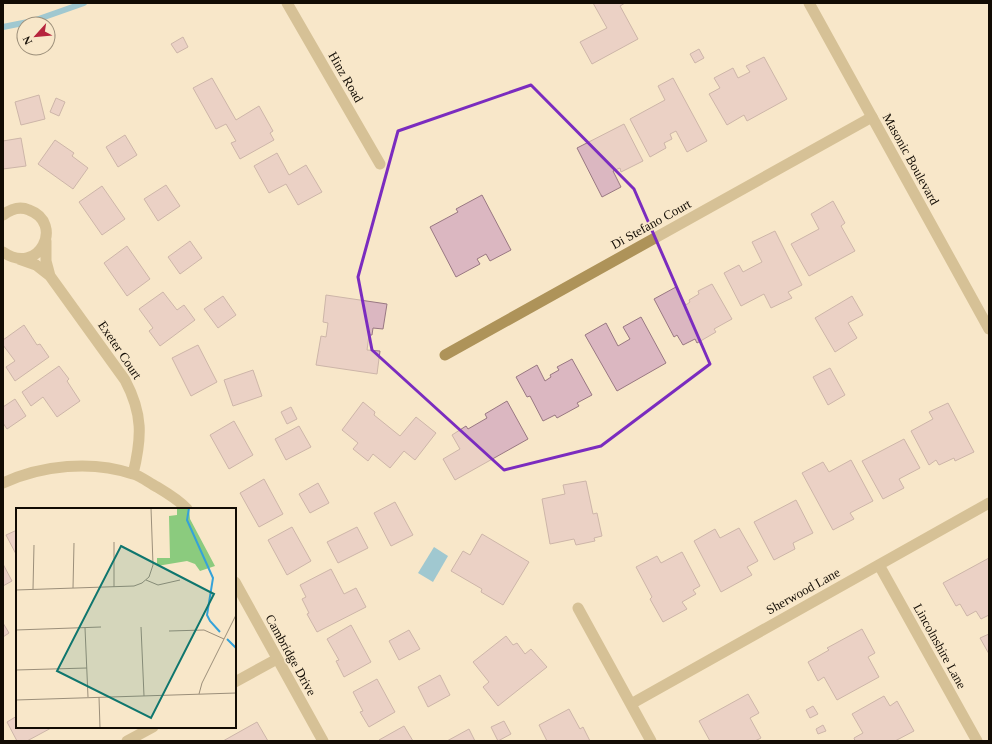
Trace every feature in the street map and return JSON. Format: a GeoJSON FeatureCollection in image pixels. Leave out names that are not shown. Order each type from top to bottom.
{"type":"FeatureCollection","features":[{"type":"Feature","properties":{"kind":"street","name":"Hinz Road"},"geometry":{"type":"LineString","coordinates":[[287,3],[380,164]]}},
{"type":"Feature","properties":{"kind":"street","name":"Masonic Boulevard"},"geometry":{"type":"LineString","coordinates":[[809,3],[989,329]]}},
{"type":"Feature","properties":{"kind":"street","name":"Di Stefano Court"},"geometry":{"type":"LineString","coordinates":[[445,355],[872,117]]}},
{"type":"Feature","properties":{"kind":"street","name":"Exeter Court"},"geometry":{"type":"LineString","coordinates":[[3,215],[18,208],[34,212],[44,224],[46,260],[50,276]]}},
{"type":"Feature","properties":{"kind":"street"},"geometry":{"type":"LineString","coordinates":[[19,259],[27,259],[35,255],[46,241]]}},
{"type":"Feature","properties":{"kind":"street","name":"Exeter Court"},"geometry":{"type":"LineString","coordinates":[[3,252],[10,257],[36,265],[50,276],[125,380],[134,396],[140,417],[141,437],[133,474]]}},
{"type":"Feature","properties":{"kind":"street"},"geometry":{"type":"LineString","coordinates":[[3,483],[32,471],[63,466],[100,468],[133,474],[163,491],[186,508]]}},
{"type":"Feature","properties":{"kind":"street","name":"Sherwood Lane"},"geometry":{"type":"LineString","coordinates":[[631,704],[989,503]]}},
{"type":"Feature","properties":{"kind":"street","name":"Lincolnshire Lane"},"geometry":{"type":"LineString","coordinates":[[879,565],[977,741]]}},
{"type":"Feature","properties":{"kind":"street","name":"Cambridge Drive"},"geometry":{"type":"LineString","coordinates":[[236,584],[323,741]]}},
{"type":"Feature","properties":{"kind":"street"},"geometry":{"type":"LineString","coordinates":[[578,608],[651,741]]}},
{"type":"Feature","properties":{"kind":"street"},"geometry":{"type":"LineString","coordinates":[[236,681],[278,659]]}},
{"type":"Feature","properties":{"kind":"street"},"geometry":{"type":"LineString","coordinates":[[127,741],[151,728]]}},
{"type":"Feature","properties":{"kind":"highlighted area"},"geometry":{"type":"Polygon","coordinates":[[[531,85],[634,189],[710,364],[601,446],[504,470],[372,350],[358,277],[398,131],[531,85]]]}},
{"type":"Feature","properties":{"kind":"water"},"geometry":{"type":"Polygon","coordinates":[[[434,547],[448,556],[433,582],[418,573],[434,547]]]}},
{"type":"Feature","properties":{"kind":"building"},"geometry":{"type":"Polygon","coordinates":[[[593,3],[625,3],[620,6],[638,39],[592,64],[580,42],[607,28],[593,3]]]}},
{"type":"Feature","properties":{"kind":"building"},"geometry":{"type":"Polygon","coordinates":[[[183,37],[188,47],[177,53],[171,44],[183,37]]]}},
{"type":"Feature","properties":{"kind":"building"},"geometry":{"type":"Polygon","coordinates":[[[699,49],[704,58],[695,63],[690,54],[699,49]]]}},
{"type":"Feature","properties":{"kind":"building"},"geometry":{"type":"Polygon","coordinates":[[[764,57],[787,99],[747,121],[744,115],[727,125],[709,94],[720,88],[714,78],[733,68],[738,78],[750,72],[746,66],[764,57]]]}},
{"type":"Feature","properties":{"kind":"building"},"geometry":{"type":"Polygon","coordinates":[[[212,78],[236,120],[259,106],[273,131],[270,133],[274,140],[240,159],[231,143],[236,141],[226,124],[216,129],[193,88],[212,78]]]}},
{"type":"Feature","properties":{"kind":"building"},"geometry":{"type":"Polygon","coordinates":[[[673,78],[707,141],[687,152],[676,131],[670,134],[672,139],[664,143],[666,148],[650,157],[630,119],[665,100],[658,86],[673,78]]]}},
{"type":"Feature","properties":{"kind":"building"},"geometry":{"type":"Polygon","coordinates":[[[39,95],[45,119],[21,125],[15,102],[39,95]]]}},
{"type":"Feature","properties":{"kind":"building"},"geometry":{"type":"Polygon","coordinates":[[[56,98],[65,102],[59,116],[50,112],[56,98]]]}},
{"type":"Feature","properties":{"kind":"building"},"geometry":{"type":"Polygon","coordinates":[[[624,124],[643,161],[621,172],[620,168],[613,171],[621,187],[602,197],[577,148],[624,124]]]}},
{"type":"Feature","properties":{"kind":"building"},"geometry":{"type":"Polygon","coordinates":[[[125,135],[137,155],[118,167],[106,147],[125,135]]]}},
{"type":"Feature","properties":{"kind":"building"},"geometry":{"type":"Polygon","coordinates":[[[21,138],[26,166],[3,169],[3,141],[21,138]]]}},
{"type":"Feature","properties":{"kind":"building"},"geometry":{"type":"Polygon","coordinates":[[[55,140],[74,153],[72,156],[88,168],[73,189],[38,164],[55,140]]]}},
{"type":"Feature","properties":{"kind":"building"},"geometry":{"type":"Polygon","coordinates":[[[277,153],[289,175],[306,165],[322,192],[298,205],[286,184],[269,193],[254,166],[277,153]]]}},
{"type":"Feature","properties":{"kind":"building"},"geometry":{"type":"Polygon","coordinates":[[[166,185],[180,206],[158,221],[144,199],[166,185]]]}},
{"type":"Feature","properties":{"kind":"building"},"geometry":{"type":"Polygon","coordinates":[[[102,186],[125,219],[102,235],[79,202],[102,186]]]}},
{"type":"Feature","properties":{"kind":"building"},"geometry":{"type":"Polygon","coordinates":[[[482,195],[511,250],[490,261],[486,254],[477,259],[480,264],[456,277],[430,227],[458,212],[456,209],[482,195]]]}},
{"type":"Feature","properties":{"kind":"building"},"geometry":{"type":"Polygon","coordinates":[[[833,201],[845,223],[841,226],[855,251],[809,276],[791,244],[819,229],[811,214],[833,201]]]}},
{"type":"Feature","properties":{"kind":"building"},"geometry":{"type":"Polygon","coordinates":[[[775,231],[802,285],[788,292],[792,298],[771,308],[764,294],[741,306],[724,273],[739,265],[743,272],[762,262],[752,242],[775,231]]]}},
{"type":"Feature","properties":{"kind":"building"},"geometry":{"type":"Polygon","coordinates":[[[190,241],[202,258],[180,274],[168,257],[190,241]]]}},
{"type":"Feature","properties":{"kind":"building"},"geometry":{"type":"Polygon","coordinates":[[[127,246],[150,279],[127,296],[104,263],[127,246]]]}},
{"type":"Feature","properties":{"kind":"building"},"geometry":{"type":"Polygon","coordinates":[[[712,284],[732,319],[714,329],[716,332],[697,343],[695,339],[683,345],[677,335],[674,337],[654,299],[676,287],[686,305],[690,302],[689,300],[699,294],[698,291],[712,284]]]}},
{"type":"Feature","properties":{"kind":"building"},"geometry":{"type":"Polygon","coordinates":[[[163,292],[177,310],[184,305],[195,320],[160,346],[149,331],[153,328],[139,309],[163,292]]]}},
{"type":"Feature","properties":{"kind":"building"},"geometry":{"type":"Polygon","coordinates":[[[326,295],[387,304],[383,329],[373,328],[372,335],[369,335],[367,350],[380,351],[377,374],[316,365],[321,336],[326,337],[328,323],[323,322],[326,295]]]}},
{"type":"Feature","properties":{"kind":"building"},"geometry":{"type":"Polygon","coordinates":[[[223,296],[236,315],[218,328],[204,309],[223,296]]]}},
{"type":"Feature","properties":{"kind":"building"},"geometry":{"type":"Polygon","coordinates":[[[852,296],[863,315],[848,323],[857,338],[835,352],[815,318],[852,296]]]}},
{"type":"Feature","properties":{"kind":"building"},"geometry":{"type":"Polygon","coordinates":[[[641,317],[666,363],[617,391],[585,335],[606,323],[618,346],[630,339],[623,327],[641,317]]]}},
{"type":"Feature","properties":{"kind":"building"},"geometry":{"type":"Polygon","coordinates":[[[24,325],[37,345],[40,344],[49,357],[15,381],[6,367],[15,361],[3,345],[3,340],[24,325]]]}},
{"type":"Feature","properties":{"kind":"building"},"geometry":{"type":"Polygon","coordinates":[[[198,345],[217,382],[191,396],[172,358],[198,345]]]}},
{"type":"Feature","properties":{"kind":"building"},"geometry":{"type":"Polygon","coordinates":[[[572,359],[592,395],[577,403],[579,406],[557,418],[555,415],[543,421],[530,396],[527,397],[516,377],[537,365],[545,381],[551,377],[550,375],[559,370],[557,367],[572,359]]]}},
{"type":"Feature","properties":{"kind":"building"},"geometry":{"type":"Polygon","coordinates":[[[59,366],[69,379],[67,381],[80,401],[57,417],[43,397],[31,406],[22,392],[59,366]]]}},
{"type":"Feature","properties":{"kind":"building"},"geometry":{"type":"Polygon","coordinates":[[[830,368],[845,395],[828,405],[813,377],[830,368]]]}},
{"type":"Feature","properties":{"kind":"building"},"geometry":{"type":"Polygon","coordinates":[[[253,370],[262,396],[233,406],[224,380],[253,370]]]}},
{"type":"Feature","properties":{"kind":"building"},"geometry":{"type":"Polygon","coordinates":[[[15,399],[26,416],[7,429],[3,423],[3,407],[15,399]]]}},
{"type":"Feature","properties":{"kind":"building"},"geometry":{"type":"Polygon","coordinates":[[[507,401],[528,439],[455,480],[443,459],[460,449],[452,435],[466,426],[468,429],[487,418],[485,414],[507,401]]]}},
{"type":"Feature","properties":{"kind":"building"},"geometry":{"type":"Polygon","coordinates":[[[363,402],[375,412],[374,415],[400,436],[416,417],[436,433],[415,460],[404,451],[390,468],[373,454],[368,461],[353,449],[358,443],[342,430],[363,402]]]}},
{"type":"Feature","properties":{"kind":"building"},"geometry":{"type":"Polygon","coordinates":[[[948,403],[974,452],[955,461],[954,458],[939,465],[936,460],[929,465],[911,431],[933,419],[929,412],[948,403]]]}},
{"type":"Feature","properties":{"kind":"building"},"geometry":{"type":"Polygon","coordinates":[[[291,407],[297,419],[287,424],[281,412],[291,407]]]}},
{"type":"Feature","properties":{"kind":"building"},"geometry":{"type":"Polygon","coordinates":[[[234,421],[253,455],[229,469],[210,435],[234,421]]]}},
{"type":"Feature","properties":{"kind":"building"},"geometry":{"type":"Polygon","coordinates":[[[299,426],[311,447],[286,460],[275,439],[299,426]]]}},
{"type":"Feature","properties":{"kind":"building"},"geometry":{"type":"Polygon","coordinates":[[[904,439],[920,468],[899,479],[904,488],[883,499],[862,461],[904,439]]]}},
{"type":"Feature","properties":{"kind":"building"},"geometry":{"type":"Polygon","coordinates":[[[851,460],[873,501],[850,513],[854,519],[833,530],[802,473],[823,462],[829,472],[851,460]]]}},
{"type":"Feature","properties":{"kind":"building"},"geometry":{"type":"Polygon","coordinates":[[[264,479],[283,514],[259,527],[240,493],[264,479]]]}},
{"type":"Feature","properties":{"kind":"building"},"geometry":{"type":"Polygon","coordinates":[[[586,481],[593,514],[597,513],[602,536],[594,538],[595,541],[576,545],[574,539],[550,544],[542,499],[565,494],[563,485],[586,481]]]}},
{"type":"Feature","properties":{"kind":"building"},"geometry":{"type":"Polygon","coordinates":[[[318,483],[329,503],[310,513],[299,494],[318,483]]]}},
{"type":"Feature","properties":{"kind":"building"},"geometry":{"type":"Polygon","coordinates":[[[796,500],[813,533],[793,543],[795,549],[774,560],[754,522],[796,500]]]}},
{"type":"Feature","properties":{"kind":"building"},"geometry":{"type":"Polygon","coordinates":[[[395,502],[413,535],[391,546],[374,513],[395,502]]]}},
{"type":"Feature","properties":{"kind":"building"},"geometry":{"type":"Polygon","coordinates":[[[292,527],[311,561],[287,575],[268,540],[292,527]]]}},
{"type":"Feature","properties":{"kind":"building"},"geometry":{"type":"Polygon","coordinates":[[[357,527],[368,548],[338,563],[327,542],[357,527]]]}},
{"type":"Feature","properties":{"kind":"building"},"geometry":{"type":"Polygon","coordinates":[[[739,528],[758,561],[747,567],[752,575],[721,592],[694,541],[715,529],[720,538],[739,528]]]}},
{"type":"Feature","properties":{"kind":"building"},"geometry":{"type":"Polygon","coordinates":[[[16,530],[16,554],[6,535],[16,530]]]}},
{"type":"Feature","properties":{"kind":"building"},"geometry":{"type":"Polygon","coordinates":[[[482,534],[529,562],[503,605],[481,592],[482,589],[451,571],[463,551],[470,555],[482,534]]]}},
{"type":"Feature","properties":{"kind":"building"},"geometry":{"type":"Polygon","coordinates":[[[682,552],[700,586],[693,590],[696,594],[682,602],[687,609],[663,622],[650,599],[652,597],[636,567],[657,556],[661,563],[682,552]]]}},
{"type":"Feature","properties":{"kind":"building"},"geometry":{"type":"Polygon","coordinates":[[[989,558],[989,615],[981,619],[976,611],[967,616],[960,604],[956,606],[943,583],[989,558]]]}},
{"type":"Feature","properties":{"kind":"building"},"geometry":{"type":"Polygon","coordinates":[[[3,564],[12,581],[3,586],[3,564]]]}},
{"type":"Feature","properties":{"kind":"building"},"geometry":{"type":"Polygon","coordinates":[[[331,569],[344,594],[356,588],[366,607],[317,632],[307,614],[309,613],[302,599],[306,597],[300,585],[331,569]]]}},
{"type":"Feature","properties":{"kind":"building"},"geometry":{"type":"Polygon","coordinates":[[[3,623],[9,633],[3,637],[3,623]]]}},
{"type":"Feature","properties":{"kind":"building"},"geometry":{"type":"Polygon","coordinates":[[[351,625],[371,662],[344,677],[336,661],[339,660],[327,639],[351,625]]]}},
{"type":"Feature","properties":{"kind":"building"},"geometry":{"type":"Polygon","coordinates":[[[862,629],[875,653],[868,657],[879,677],[837,700],[824,677],[818,681],[808,662],[829,650],[827,648],[862,629]]]}},
{"type":"Feature","properties":{"kind":"building"},"geometry":{"type":"Polygon","coordinates":[[[409,630],[420,649],[399,660],[389,641],[409,630]]]}},
{"type":"Feature","properties":{"kind":"building"},"geometry":{"type":"Polygon","coordinates":[[[989,634],[989,654],[980,638],[989,634]]]}},
{"type":"Feature","properties":{"kind":"building"},"geometry":{"type":"Polygon","coordinates":[[[506,636],[513,645],[517,643],[525,654],[531,649],[547,667],[498,706],[483,687],[489,682],[473,662],[506,636]]]}},
{"type":"Feature","properties":{"kind":"building"},"geometry":{"type":"Polygon","coordinates":[[[440,675],[450,695],[428,707],[418,687],[440,675]]]}},
{"type":"Feature","properties":{"kind":"building"},"geometry":{"type":"Polygon","coordinates":[[[377,679],[395,712],[369,727],[360,712],[363,711],[353,692],[377,679]]]}},
{"type":"Feature","properties":{"kind":"building"},"geometry":{"type":"Polygon","coordinates":[[[748,694],[759,713],[750,718],[761,738],[755,741],[710,741],[699,721],[748,694]]]}},
{"type":"Feature","properties":{"kind":"building"},"geometry":{"type":"Polygon","coordinates":[[[884,696],[890,706],[897,701],[914,731],[895,741],[855,741],[854,738],[863,733],[852,714],[884,696]]]}},
{"type":"Feature","properties":{"kind":"building"},"geometry":{"type":"Polygon","coordinates":[[[813,706],[818,714],[810,718],[806,710],[813,706]]]}},
{"type":"Feature","properties":{"kind":"building"},"geometry":{"type":"Polygon","coordinates":[[[569,709],[580,729],[583,727],[590,741],[547,741],[539,725],[569,709]]]}},
{"type":"Feature","properties":{"kind":"building"},"geometry":{"type":"Polygon","coordinates":[[[16,717],[16,728],[51,728],[27,741],[17,741],[7,722],[16,717]]]}},
{"type":"Feature","properties":{"kind":"building"},"geometry":{"type":"Polygon","coordinates":[[[504,721],[511,734],[498,741],[491,727],[504,721]]]}},
{"type":"Feature","properties":{"kind":"building"},"geometry":{"type":"Polygon","coordinates":[[[257,722],[268,741],[223,741],[257,722]]]}},
{"type":"Feature","properties":{"kind":"building"},"geometry":{"type":"Polygon","coordinates":[[[823,725],[826,731],[818,734],[816,729],[823,725]]]}},
{"type":"Feature","properties":{"kind":"building"},"geometry":{"type":"Polygon","coordinates":[[[404,726],[413,741],[379,741],[379,740],[404,726]]]}},
{"type":"Feature","properties":{"kind":"building"},"geometry":{"type":"Polygon","coordinates":[[[469,729],[475,741],[447,741],[469,729]]]}},
{"type":"Feature","properties":{"kind":"waterway"},"geometry":{"type":"LineString","coordinates":[[3,27],[33,21],[84,3]]}}]}
